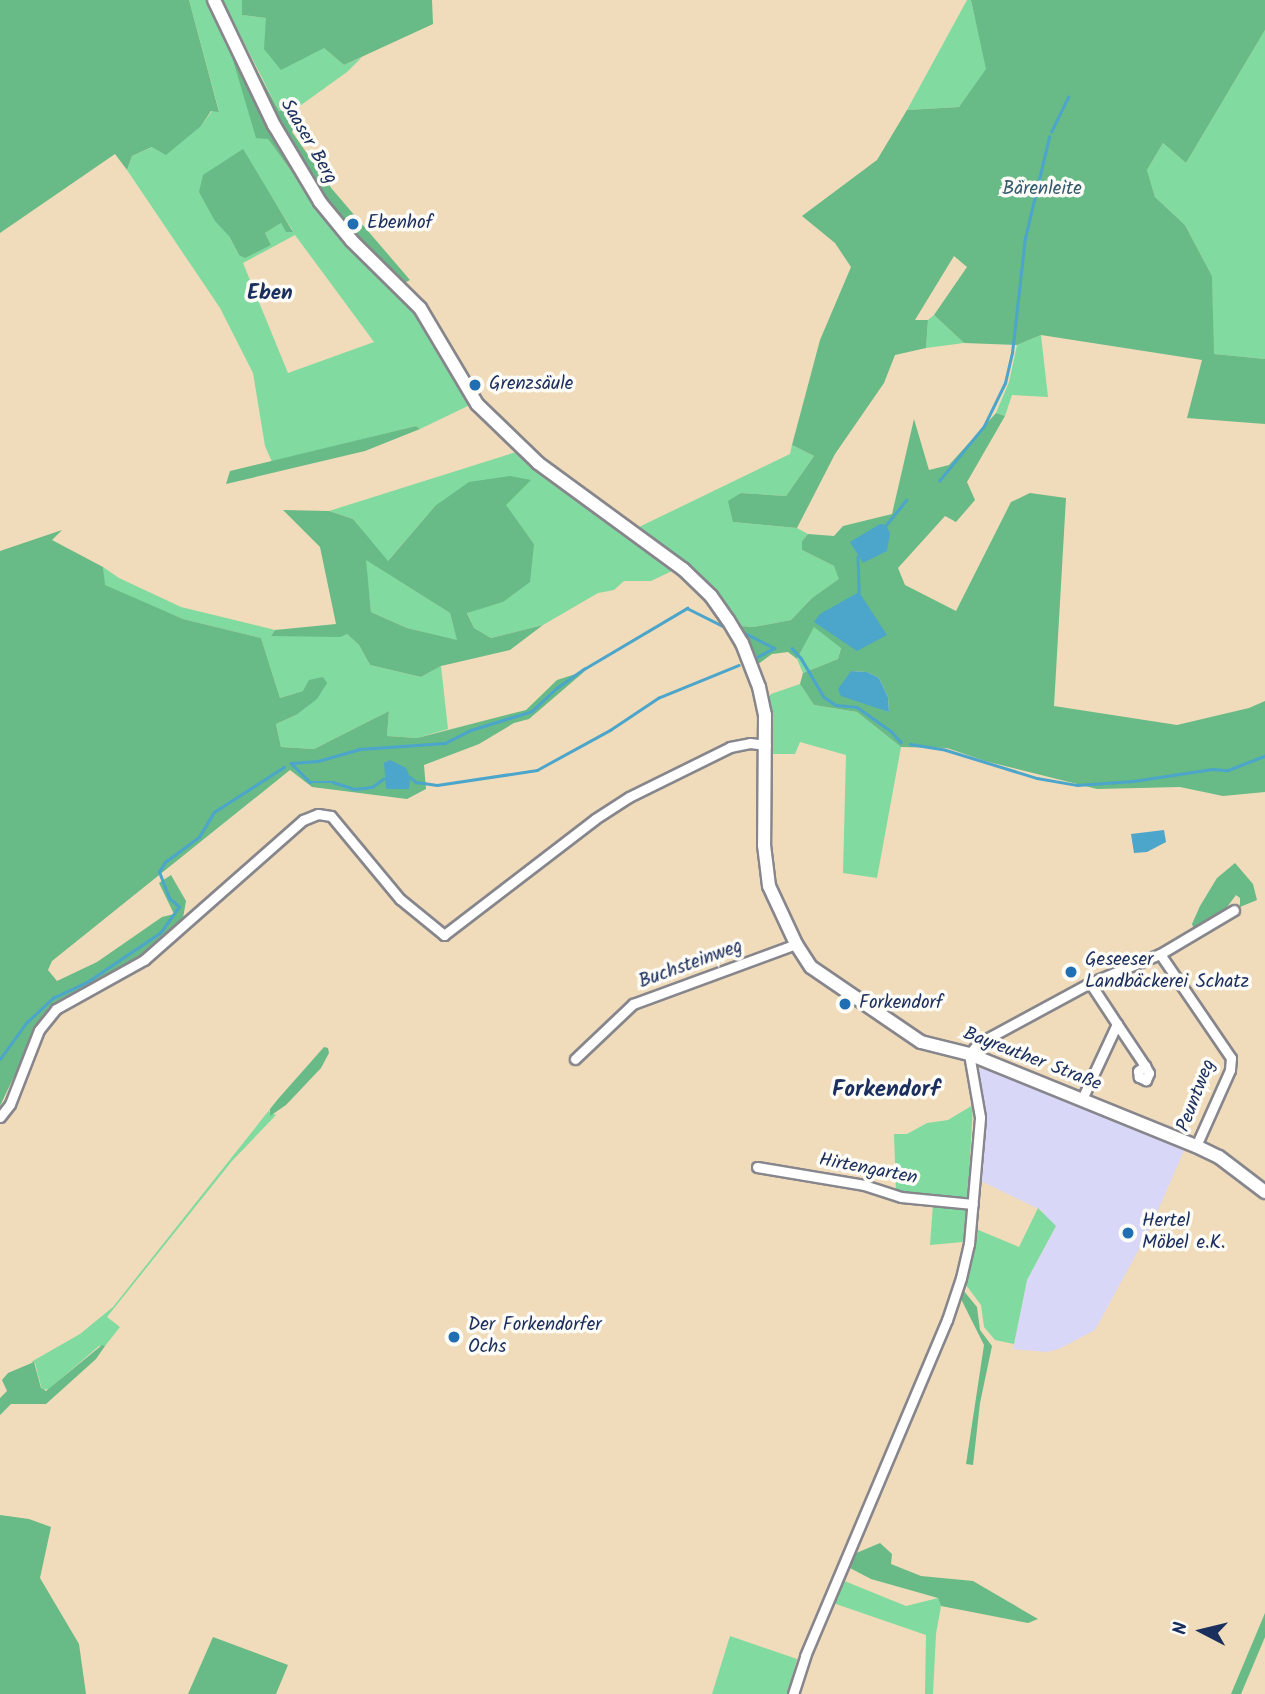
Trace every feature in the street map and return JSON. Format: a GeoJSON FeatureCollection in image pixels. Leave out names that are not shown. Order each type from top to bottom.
{"type":"FeatureCollection","features":[{"type":"Feature","properties":{"kind":"street","name":"Saaser Berg"},"geometry":{"type":"LineString","coordinates":[[214,0],[274,125],[320,202],[352,241],[398,283],[420,308],[477,404],[491,420]]}},
{"type":"Feature","properties":{"kind":"street","name":"Bayreuther Straße"},"geometry":{"type":"LineString","coordinates":[[491,420],[537,463],[683,569],[711,596],[742,643],[759,687],[765,715],[764,845],[769,886],[796,944],[811,967],[921,1042],[969,1054],[1196,1146],[1244,1174],[1265,1192]]}},
{"type":"Feature","properties":{"kind":"street"},"geometry":{"type":"LineString","coordinates":[[0,1117],[10,1104],[39,1030],[56,1009],[144,960],[303,820],[318,814],[331,816],[400,899],[444,935],[594,818],[629,797],[730,747],[750,743],[766,745]]}},
{"type":"Feature","properties":{"kind":"street"},"geometry":{"type":"LineString","coordinates":[[793,1694],[815,1632],[947,1320],[969,1244],[980,1117],[969,1054],[979,1043],[1090,984],[1160,954],[1234,910]]}},
{"type":"Feature","properties":{"kind":"street","name":"Buchsteinweg"},"geometry":{"type":"LineString","coordinates":[[575,1059],[633,1004],[796,944]]}},
{"type":"Feature","properties":{"kind":"street","name":"Peuntweg"},"geometry":{"type":"LineString","coordinates":[[1160,954],[1231,1058],[1230,1070],[1196,1146]]}},
{"type":"Feature","properties":{"kind":"street"},"geometry":{"type":"LineString","coordinates":[[1090,984],[1145,1066]]}},
{"type":"Feature","properties":{"kind":"street"},"geometry":{"type":"LineString","coordinates":[[1082,1099],[1117,1024]]}},
{"type":"Feature","properties":{"kind":"street","name":"Hirtengarten"},"geometry":{"type":"LineString","coordinates":[[757,1167],[864,1185],[901,1197],[973,1204]]}},
{"type":"Feature","properties":{"kind":"shaded area"},"geometry":{"type":"Polygon","coordinates":[[[985,1066],[1185,1148],[1150,1229],[1095,1330],[1059,1349],[1047,1352],[1013,1349],[1027,1280],[1056,1226],[1045,1218],[1043,1211],[979,1180],[975,1072],[985,1066]]]}},
{"type":"Feature","properties":{"kind":"green space"},"geometry":{"type":"Polygon","coordinates":[[[0,0],[189,0],[219,112],[211,111],[201,126],[166,155],[152,147],[132,156],[127,170],[115,154],[0,233],[0,0]]]}},
{"type":"Feature","properties":{"kind":"green space"},"geometry":{"type":"Polygon","coordinates":[[[189,0],[211,0],[268,139],[341,240],[417,311],[472,404],[420,429],[416,426],[272,462],[265,446],[253,373],[220,308],[127,170],[132,156],[201,126],[212,111],[219,111],[189,0]],[[242,150],[229,236],[239,255],[271,245],[265,233],[281,223],[293,231],[242,150]],[[295,235],[243,263],[288,373],[374,342],[295,235]]]}},
{"type":"Feature","properties":{"kind":"green space"},"geometry":{"type":"Polygon","coordinates":[[[222,0],[242,0],[242,15],[266,18],[324,48],[344,65],[362,57],[347,72],[297,108],[279,111],[222,0]]]}},
{"type":"Feature","properties":{"kind":"green space"},"geometry":{"type":"Polygon","coordinates":[[[242,0],[432,0],[433,24],[344,65],[324,48],[281,70],[264,49],[266,18],[242,15],[242,0]]]}},
{"type":"Feature","properties":{"kind":"green space"},"geometry":{"type":"Polygon","coordinates":[[[967,0],[971,0],[987,69],[959,107],[907,110],[967,0]]]}},
{"type":"Feature","properties":{"kind":"green space","name":"Bärenleite"},"geometry":{"type":"Polygon","coordinates":[[[971,0],[1265,0],[1265,30],[1186,163],[1163,143],[1147,170],[1155,197],[1185,225],[1212,276],[1214,354],[1265,359],[1265,424],[1187,418],[1202,360],[1041,335],[1017,345],[964,343],[934,315],[967,267],[954,256],[915,320],[928,320],[926,348],[895,355],[884,383],[835,454],[797,528],[733,522],[728,501],[741,493],[786,496],[814,456],[792,445],[820,340],[851,267],[835,243],[802,216],[877,160],[907,110],[959,107],[986,69],[971,0]]]}},
{"type":"Feature","properties":{"kind":"green space"},"geometry":{"type":"Polygon","coordinates":[[[233,26],[279,111],[297,108],[298,117],[292,132],[332,189],[410,280],[397,287],[388,284],[341,240],[268,139],[256,138],[225,33],[233,26]]]}},
{"type":"Feature","properties":{"kind":"green space"},"geometry":{"type":"Polygon","coordinates":[[[1265,30],[1265,359],[1213,354],[1212,276],[1185,225],[1155,197],[1147,170],[1163,143],[1186,163],[1265,30]]]}},
{"type":"Feature","properties":{"kind":"green space"},"geometry":{"type":"Polygon","coordinates":[[[243,149],[293,232],[286,232],[281,223],[265,233],[271,245],[245,258],[239,255],[229,236],[215,221],[199,192],[203,175],[243,149]]]}},
{"type":"Feature","properties":{"kind":"green space"},"geometry":{"type":"Polygon","coordinates":[[[934,315],[964,343],[926,348],[928,320],[934,315]]]}},
{"type":"Feature","properties":{"kind":"green space"},"geometry":{"type":"Polygon","coordinates":[[[1041,335],[1048,397],[1012,395],[1005,416],[996,413],[1009,382],[1017,345],[1041,335]]]}},
{"type":"Feature","properties":{"kind":"green space"},"geometry":{"type":"Polygon","coordinates":[[[996,413],[1005,416],[967,482],[975,500],[956,522],[945,516],[898,568],[905,585],[956,611],[1011,502],[1030,493],[1066,498],[1054,706],[1177,725],[1249,708],[1265,701],[1265,792],[1223,796],[1180,787],[1097,789],[985,761],[947,748],[901,747],[857,712],[814,705],[800,684],[803,673],[838,659],[841,648],[814,627],[797,659],[788,652],[772,654],[757,665],[740,626],[754,627],[791,620],[812,598],[839,579],[834,566],[802,550],[802,541],[808,534],[834,536],[843,526],[892,514],[914,419],[929,470],[949,465],[996,413]],[[851,671],[851,697],[889,712],[888,697],[879,678],[867,672],[851,671]]]}},
{"type":"Feature","properties":{"kind":"green space"},"geometry":{"type":"Polygon","coordinates":[[[416,426],[420,429],[365,451],[226,484],[230,471],[416,426]]]}},
{"type":"Feature","properties":{"kind":"green space"},"geometry":{"type":"Polygon","coordinates":[[[792,445],[814,456],[786,496],[740,493],[733,522],[797,528],[808,534],[802,541],[802,550],[834,566],[840,579],[812,598],[791,620],[754,627],[740,626],[714,593],[639,527],[790,454],[792,445]]]}},
{"type":"Feature","properties":{"kind":"green space"},"geometry":{"type":"Polygon","coordinates":[[[516,452],[674,570],[651,581],[624,581],[614,590],[598,593],[543,625],[491,638],[474,628],[467,612],[503,602],[534,544],[505,505],[530,480],[435,506],[387,562],[353,519],[329,511],[516,452]]]}},
{"type":"Feature","properties":{"kind":"green space"},"geometry":{"type":"Polygon","coordinates":[[[510,476],[531,480],[506,505],[534,544],[530,582],[503,602],[467,613],[474,628],[491,638],[543,625],[510,650],[441,666],[421,677],[370,665],[359,645],[347,634],[340,637],[271,636],[275,630],[336,624],[320,547],[283,510],[329,511],[353,519],[388,561],[435,506],[469,482],[510,476]],[[366,560],[371,612],[407,628],[457,640],[450,613],[366,560]]]}},
{"type":"Feature","properties":{"kind":"green space"},"geometry":{"type":"Polygon","coordinates":[[[62,530],[52,540],[103,567],[105,585],[183,619],[261,638],[280,698],[303,691],[309,680],[323,677],[327,683],[317,699],[296,715],[276,724],[281,747],[314,749],[389,711],[387,736],[417,738],[526,710],[557,680],[585,671],[529,719],[514,723],[479,744],[424,765],[426,789],[407,799],[312,787],[290,770],[52,961],[48,970],[57,981],[97,962],[162,917],[174,914],[159,883],[171,875],[186,901],[183,918],[144,958],[55,1008],[37,1028],[0,1106],[0,551],[62,530]]]}},
{"type":"Feature","properties":{"kind":"green space"},"geometry":{"type":"Polygon","coordinates":[[[365,559],[450,613],[458,641],[407,628],[371,612],[365,559]]]}},
{"type":"Feature","properties":{"kind":"green space"},"geometry":{"type":"Polygon","coordinates":[[[103,567],[119,578],[181,607],[275,630],[271,636],[347,634],[359,645],[370,665],[421,677],[441,666],[448,729],[417,738],[387,736],[389,711],[314,749],[281,747],[276,724],[296,715],[303,691],[280,698],[261,638],[183,619],[130,597],[104,585],[103,567]]]}},
{"type":"Feature","properties":{"kind":"green space"},"geometry":{"type":"Polygon","coordinates":[[[814,626],[841,647],[838,659],[803,673],[797,659],[814,626]]]}},
{"type":"Feature","properties":{"kind":"green space"},"geometry":{"type":"Polygon","coordinates":[[[800,684],[814,705],[857,712],[901,747],[877,878],[843,873],[846,755],[800,742],[795,754],[773,754],[767,701],[771,694],[800,684]]]}},
{"type":"Feature","properties":{"kind":"green space"},"geometry":{"type":"Polygon","coordinates":[[[1235,863],[1253,884],[1257,900],[1240,907],[1240,898],[1236,895],[1207,934],[1196,935],[1192,924],[1200,906],[1217,878],[1235,863]]]}},
{"type":"Feature","properties":{"kind":"green space"},"geometry":{"type":"Polygon","coordinates":[[[324,1047],[328,1048],[329,1053],[321,1068],[286,1105],[270,1116],[270,1109],[324,1047]]]}},
{"type":"Feature","properties":{"kind":"green space"},"geometry":{"type":"Polygon","coordinates":[[[973,1105],[968,1196],[965,1199],[896,1192],[894,1134],[907,1134],[927,1123],[948,1120],[973,1105]]]}},
{"type":"Feature","properties":{"kind":"green space"},"geometry":{"type":"Polygon","coordinates":[[[270,1109],[269,1112],[276,1115],[232,1161],[107,1317],[120,1327],[105,1346],[99,1346],[49,1389],[42,1390],[35,1363],[31,1362],[80,1334],[113,1307],[270,1109]]]}},
{"type":"Feature","properties":{"kind":"green space"},"geometry":{"type":"Polygon","coordinates":[[[933,1204],[968,1209],[963,1242],[930,1245],[933,1204]]]}},
{"type":"Feature","properties":{"kind":"green space"},"geometry":{"type":"Polygon","coordinates":[[[1038,1208],[1056,1226],[1027,1280],[1014,1344],[995,1340],[984,1327],[981,1305],[966,1285],[976,1229],[1019,1247],[1038,1208]]]}},
{"type":"Feature","properties":{"kind":"green space"},"geometry":{"type":"Polygon","coordinates":[[[963,1290],[977,1307],[980,1330],[992,1346],[980,1403],[973,1465],[966,1464],[984,1345],[961,1299],[963,1290]]]}},
{"type":"Feature","properties":{"kind":"green space"},"geometry":{"type":"Polygon","coordinates":[[[102,1345],[105,1346],[96,1359],[46,1404],[11,1404],[0,1415],[0,1398],[7,1391],[2,1380],[8,1373],[34,1362],[41,1388],[46,1391],[102,1345]]]}},
{"type":"Feature","properties":{"kind":"green space"},"geometry":{"type":"Polygon","coordinates":[[[0,1515],[29,1519],[51,1527],[40,1578],[79,1644],[86,1694],[0,1694],[0,1515]]]}},
{"type":"Feature","properties":{"kind":"green space"},"geometry":{"type":"Polygon","coordinates":[[[880,1543],[892,1554],[891,1564],[921,1576],[973,1581],[1038,1619],[1028,1623],[941,1606],[938,1598],[871,1579],[848,1567],[854,1554],[880,1543]]]}},
{"type":"Feature","properties":{"kind":"green space"},"geometry":{"type":"Polygon","coordinates":[[[842,1580],[906,1606],[938,1598],[941,1606],[936,1634],[933,1694],[925,1694],[926,1635],[833,1603],[842,1580]]]}},
{"type":"Feature","properties":{"kind":"green space"},"geometry":{"type":"Polygon","coordinates":[[[1265,1613],[1265,1637],[1241,1694],[1231,1694],[1265,1613]]]}},
{"type":"Feature","properties":{"kind":"green space"},"geometry":{"type":"Polygon","coordinates":[[[730,1636],[797,1659],[788,1694],[712,1694],[730,1636]]]}},
{"type":"Feature","properties":{"kind":"green space"},"geometry":{"type":"Polygon","coordinates":[[[213,1637],[288,1665],[276,1694],[188,1694],[213,1637]]]}},
{"type":"Feature","properties":{"kind":"water"},"geometry":{"type":"Polygon","coordinates":[[[880,524],[886,525],[890,533],[887,551],[863,563],[850,542],[880,524]]]}},
{"type":"Feature","properties":{"kind":"water"},"geometry":{"type":"Polygon","coordinates":[[[859,592],[887,635],[857,651],[814,622],[820,614],[859,592]]]}},
{"type":"Feature","properties":{"kind":"water"},"geometry":{"type":"Polygon","coordinates":[[[851,671],[867,672],[879,678],[888,697],[889,712],[841,696],[838,689],[851,671]]]}},
{"type":"Feature","properties":{"kind":"water"},"geometry":{"type":"Polygon","coordinates":[[[390,760],[406,768],[410,777],[409,789],[386,789],[384,763],[390,760]]]}},
{"type":"Feature","properties":{"kind":"water"},"geometry":{"type":"Polygon","coordinates":[[[1164,830],[1166,842],[1147,852],[1134,853],[1131,834],[1164,830]]]}},
{"type":"Feature","properties":{"kind":"waterway"},"geometry":{"type":"LineString","coordinates":[[1051,132],[1068,97]]}},
{"type":"Feature","properties":{"kind":"waterway"},"geometry":{"type":"LineString","coordinates":[[939,481],[984,426],[1005,383],[1012,353],[1025,238],[1049,137]]}},
{"type":"Feature","properties":{"kind":"waterway"},"geometry":{"type":"LineString","coordinates":[[886,525],[906,500]]}},
{"type":"Feature","properties":{"kind":"waterway"},"geometry":{"type":"LineString","coordinates":[[858,557],[859,592]]}},
{"type":"Feature","properties":{"kind":"waterway"},"geometry":{"type":"LineString","coordinates":[[291,763],[318,761],[360,749],[445,743],[471,730],[532,711],[558,687],[584,669],[687,608],[723,626]]}},
{"type":"Feature","properties":{"kind":"waterway"},"geometry":{"type":"LineString","coordinates":[[745,633],[774,648]]}},
{"type":"Feature","properties":{"kind":"waterway"},"geometry":{"type":"LineString","coordinates":[[757,657],[774,648]]}},
{"type":"Feature","properties":{"kind":"waterway"},"geometry":{"type":"LineString","coordinates":[[792,648],[824,697],[836,705],[857,707],[891,731],[901,742]]}},
{"type":"Feature","properties":{"kind":"waterway"},"geometry":{"type":"LineString","coordinates":[[410,777],[416,782],[437,785],[537,770],[610,730],[658,698],[739,665]]}},
{"type":"Feature","properties":{"kind":"waterway"},"geometry":{"type":"LineString","coordinates":[[910,744],[946,750],[1037,778],[1077,785],[1133,781],[1212,769],[1228,770],[1265,756]]}},
{"type":"Feature","properties":{"kind":"waterway"},"geometry":{"type":"LineString","coordinates":[[291,763],[310,782],[333,782],[355,789],[372,787],[383,779]]}},
{"type":"Feature","properties":{"kind":"waterway"},"geometry":{"type":"LineString","coordinates":[[0,1059],[26,1023],[53,998],[87,982],[160,933],[179,907],[169,898],[159,872],[165,862],[199,837],[214,812],[284,767]]}},
{"type":"Feature","properties":{"kind":"place","name":"Ebenhof"},"geometry":{"type":"Point","coordinates":[353,224]}},
{"type":"Feature","properties":{"kind":"place","name":"Grenzsäule"},"geometry":{"type":"Point","coordinates":[475,385]}},
{"type":"Feature","properties":{"kind":"place","name":"Geseeser Landbäckerei Schatz"},"geometry":{"type":"Point","coordinates":[1071,972]}},
{"type":"Feature","properties":{"kind":"place","name":"Forkendorf"},"geometry":{"type":"Point","coordinates":[845,1004]}},
{"type":"Feature","properties":{"kind":"place","name":"Hertel Möbel e.K."},"geometry":{"type":"Point","coordinates":[1128,1233]}},
{"type":"Feature","properties":{"kind":"place","name":"Der Forkendorfer Ochs"},"geometry":{"type":"Point","coordinates":[454,1337]}},
{"type":"Feature","properties":{"kind":"district","name":"Eben"},"geometry":{"type":"Point","coordinates":[270,294]}},
{"type":"Feature","properties":{"kind":"district","name":"Forkendorf"},"geometry":{"type":"Point","coordinates":[886,1090]}}]}
